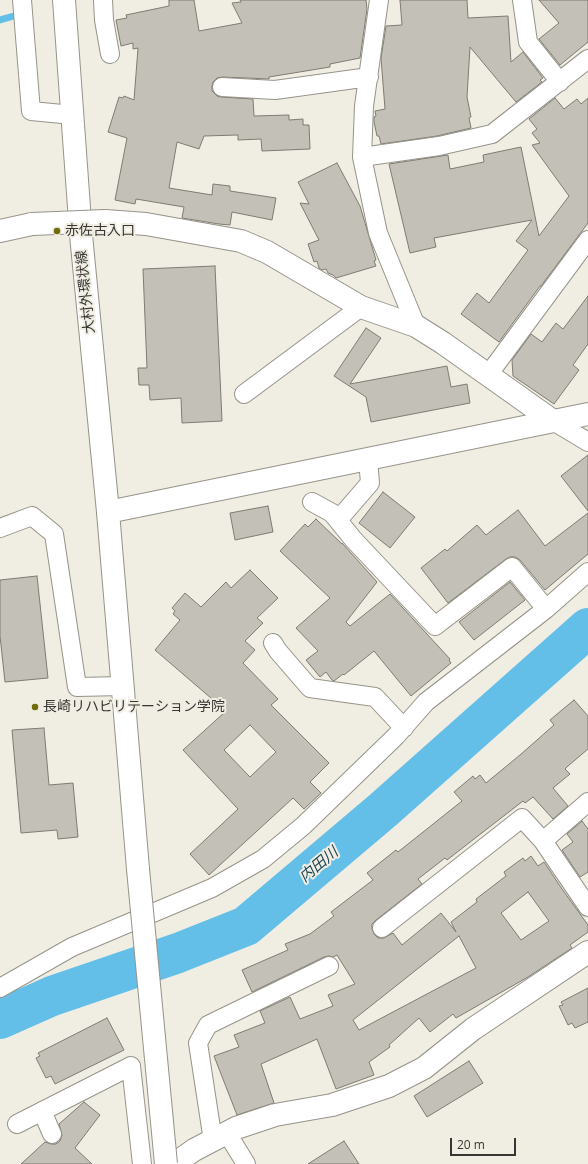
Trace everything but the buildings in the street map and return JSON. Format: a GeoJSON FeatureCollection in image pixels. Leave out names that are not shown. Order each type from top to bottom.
{"type":"FeatureCollection","features":[{"type":"Feature","properties":{"kind":"street"},"geometry":{"type":"LineString","coordinates":[[22,0],[31,111],[72,115]]}},
{"type":"Feature","properties":{"kind":"street","name":"大村外環状線"},"geometry":{"type":"LineString","coordinates":[[64,0],[82,247],[108,512],[138,869],[166,1164]]}},
{"type":"Feature","properties":{"kind":"street"},"geometry":{"type":"LineString","coordinates":[[103,0],[104,20],[110,54]]}},
{"type":"Feature","properties":{"kind":"street"},"geometry":{"type":"LineString","coordinates":[[379,0],[364,106],[362,157],[378,233],[416,326]]}},
{"type":"Feature","properties":{"kind":"street"},"geometry":{"type":"LineString","coordinates":[[522,0],[528,42],[560,82]]}},
{"type":"Feature","properties":{"kind":"street"},"geometry":{"type":"LineString","coordinates":[[362,157],[439,146],[492,134],[588,59]]}},
{"type":"Feature","properties":{"kind":"street"},"geometry":{"type":"LineString","coordinates":[[222,86],[275,90],[369,77]]}},
{"type":"Feature","properties":{"kind":"street"},"geometry":{"type":"LineString","coordinates":[[0,231],[32,224],[105,221],[146,224],[241,241],[267,252],[361,307],[416,326],[553,421],[588,442]]}},
{"type":"Feature","properties":{"kind":"street"},"geometry":{"type":"LineString","coordinates":[[488,375],[588,240]]}},
{"type":"Feature","properties":{"kind":"street"},"geometry":{"type":"LineString","coordinates":[[244,394],[361,307]]}},
{"type":"Feature","properties":{"kind":"street"},"geometry":{"type":"LineString","coordinates":[[108,512],[588,414]]}},
{"type":"Feature","properties":{"kind":"street"},"geometry":{"type":"LineString","coordinates":[[338,520],[370,483],[368,459]]}},
{"type":"Feature","properties":{"kind":"street"},"geometry":{"type":"LineString","coordinates":[[312,502],[332,513],[353,539],[435,626],[512,567],[546,609]]}},
{"type":"Feature","properties":{"kind":"street"},"geometry":{"type":"LineString","coordinates":[[0,528],[32,516],[54,534],[77,687],[123,686]]}},
{"type":"Feature","properties":{"kind":"street"},"geometry":{"type":"LineString","coordinates":[[0,988],[72,946],[212,888],[263,859],[303,826],[404,728],[426,702],[546,609],[588,572]]}},
{"type":"Feature","properties":{"kind":"street"},"geometry":{"type":"LineString","coordinates":[[273,643],[278,651],[310,688],[376,697],[404,728]]}},
{"type":"Feature","properties":{"kind":"street"},"geometry":{"type":"LineString","coordinates":[[543,841],[588,802]]}},
{"type":"Feature","properties":{"kind":"street"},"geometry":{"type":"LineString","coordinates":[[382,928],[522,818],[543,841],[588,907]]}},
{"type":"Feature","properties":{"kind":"street"},"geometry":{"type":"LineString","coordinates":[[174,1164],[194,1150],[236,1128],[275,1116],[332,1105],[389,1086],[424,1068],[473,1029],[588,952]]}},
{"type":"Feature","properties":{"kind":"street"},"geometry":{"type":"LineString","coordinates":[[246,1164],[220,1137],[198,1043],[208,1025],[329,966]]}},
{"type":"Feature","properties":{"kind":"street"},"geometry":{"type":"LineString","coordinates":[[17,1124],[131,1066],[142,1164]]}},
{"type":"Feature","properties":{"kind":"street"},"geometry":{"type":"LineString","coordinates":[[42,1111],[52,1134]]}},
{"type":"Feature","properties":{"kind":"waterway"},"geometry":{"type":"LineString","coordinates":[[0,20],[14,16]]}},
{"type":"Feature","properties":{"kind":"waterway","name":"内田川"},"geometry":{"type":"LineString","coordinates":[[0,1019],[52,996],[178,953],[246,926],[383,810],[588,628]]}},
{"type":"Feature","properties":{"kind":"place","name":"赤佐古入口"},"geometry":{"type":"Point","coordinates":[57,231]}},
{"type":"Feature","properties":{"kind":"place","name":"長崎リハビリテーション学院"},"geometry":{"type":"Point","coordinates":[35,707]}}]}
